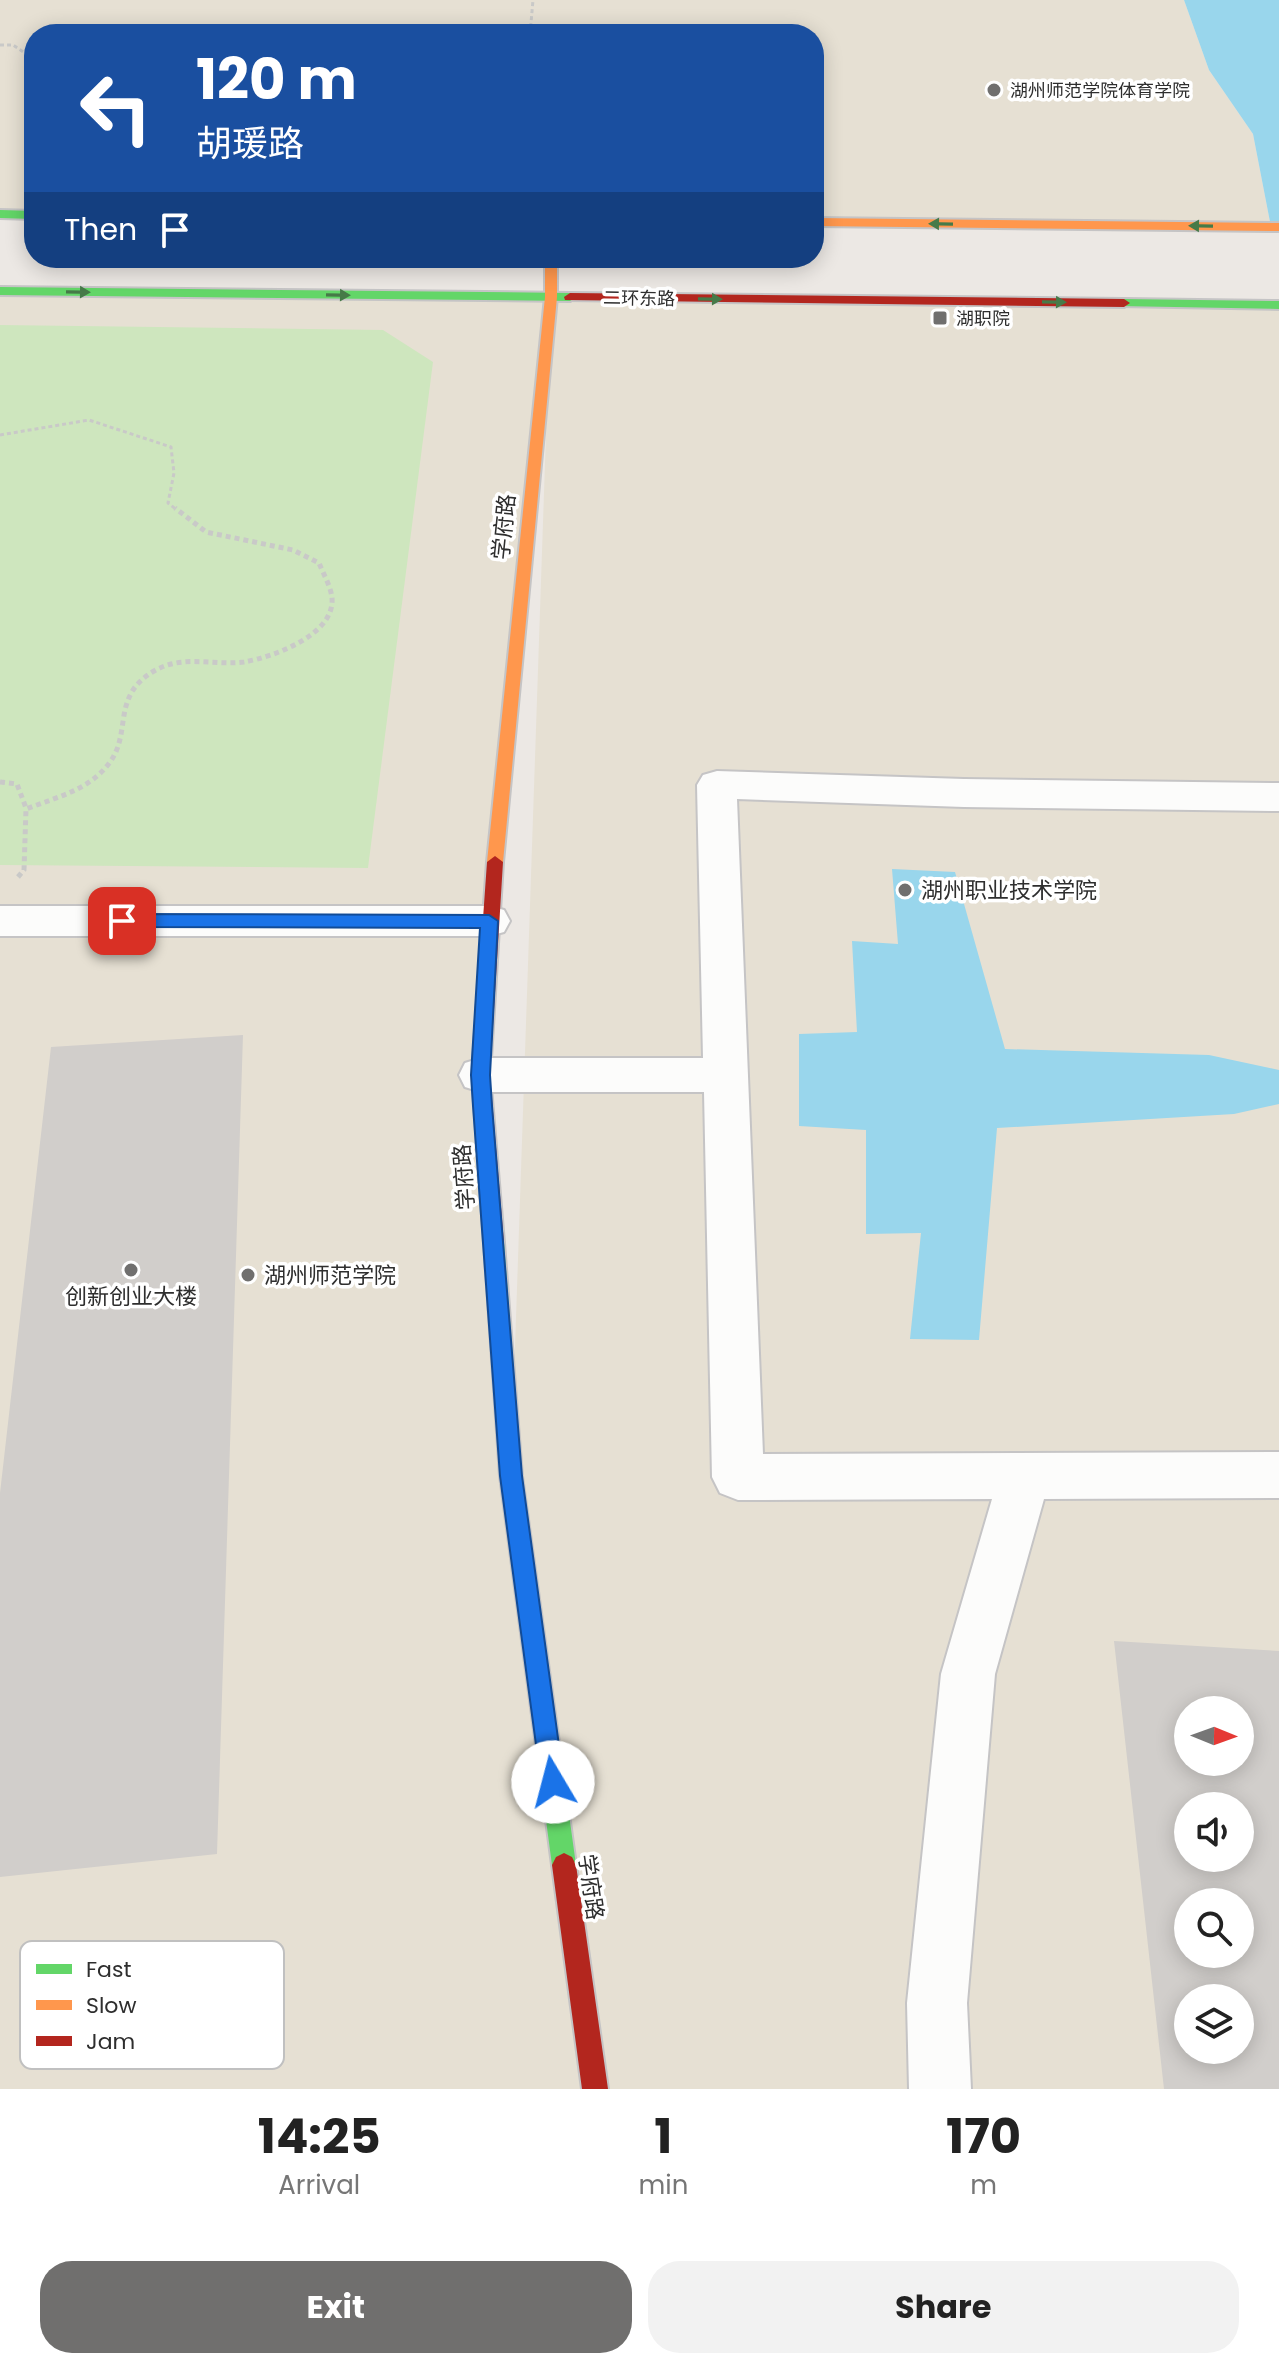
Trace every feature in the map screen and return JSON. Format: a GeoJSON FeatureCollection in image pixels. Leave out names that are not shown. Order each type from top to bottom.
{"type":"FeatureCollection","features":[{"type":"Feature","properties":{"kind":"main road"},"geometry":{"type":"LineString","coordinates":[[0,214],[24,215]]}},
{"type":"Feature","properties":{"kind":"main road"},"geometry":{"type":"LineString","coordinates":[[824,222],[1279,227]]}},
{"type":"Feature","properties":{"kind":"main road","name":"学府路"},"geometry":{"type":"LineString","coordinates":[[551,268],[551,297],[489,921],[481,1075],[511,1476],[595,2089]]}},
{"type":"Feature","properties":{"kind":"main road","name":"二环东路"},"geometry":{"type":"LineString","coordinates":[[0,291],[1279,305]]}},
{"type":"Feature","properties":{"kind":"street"},"geometry":{"type":"LineString","coordinates":[[1279,797],[964,793],[717,785],[738,1477],[1279,1475]]}},
{"type":"Feature","properties":{"kind":"street"},"geometry":{"type":"LineString","coordinates":[[0,921],[489,921]]}},
{"type":"Feature","properties":{"kind":"street"},"geometry":{"type":"LineString","coordinates":[[481,1075],[726,1075]]}},
{"type":"Feature","properties":{"kind":"street"},"geometry":{"type":"LineString","coordinates":[[940,2089],[937,2003],[968,1674],[1025,1475]]}},
{"type":"Feature","properties":{"kind":"path"},"geometry":{"type":"LineString","coordinates":[[531,24],[533,0]]}},
{"type":"Feature","properties":{"kind":"path"},"geometry":{"type":"LineString","coordinates":[[0,45],[13,45],[24,52]]}},
{"type":"Feature","properties":{"kind":"path"},"geometry":{"type":"LineString","coordinates":[[0,435],[89,420],[171,447],[174,473],[168,503],[206,532],[293,550],[319,563],[332,599],[323,625],[288,650],[243,662],[191,660],[155,670],[131,689],[112,760],[86,786],[26,809]]}},
{"type":"Feature","properties":{"kind":"path"},"geometry":{"type":"LineString","coordinates":[[0,782],[17,784],[26,809],[24,870],[16,880]]}},
{"type":"Feature","properties":{"kind":"shaded area"},"geometry":{"type":"Polygon","coordinates":[[[0,0],[1184,0],[1209,70],[1253,134],[1271,227],[824,222],[824,24],[24,24],[24,215],[0,214],[0,0]]]}},
{"type":"Feature","properties":{"kind":"shaded area"},"geometry":{"type":"Polygon","coordinates":[[[0,292],[1279,305],[1279,2089],[0,2089],[0,292]],[[550,316],[481,1075],[511,1465],[550,316]]]}},
{"type":"Feature","properties":{"kind":"green space"},"geometry":{"type":"Polygon","coordinates":[[[0,325],[383,330],[433,362],[368,868],[0,865],[0,325]]]}},
{"type":"Feature","properties":{"kind":"water"},"geometry":{"type":"Polygon","coordinates":[[[1184,0],[1279,0],[1279,232],[1271,227],[1253,134],[1209,70],[1184,0]]]}},
{"type":"Feature","properties":{"kind":"water"},"geometry":{"type":"Polygon","coordinates":[[[892,869],[955,872],[1005,1049],[1209,1055],[1279,1070],[1279,1104],[1234,1114],[997,1128],[979,1340],[910,1339],[921,1233],[866,1234],[866,1130],[799,1126],[799,1034],[857,1032],[852,941],[898,944],[892,869]]]}},
{"type":"Feature","properties":{"kind":"building","name":"创新创业大楼"},"geometry":{"type":"Polygon","coordinates":[[[243,1035],[217,1854],[0,1877],[0,1493],[51,1047],[243,1035]]]}},
{"type":"Feature","properties":{"kind":"building"},"geometry":{"type":"Polygon","coordinates":[[[1114,1641],[1279,1651],[1279,2089],[1164,2089],[1114,1641]]]}},
{"type":"Feature","properties":{"kind":"traffic: fast"},"geometry":{"type":"LineString","coordinates":[[0,214],[24,215]]}},
{"type":"Feature","properties":{"kind":"traffic: fast"},"geometry":{"type":"LineString","coordinates":[[0,291],[570,297]]}},
{"type":"Feature","properties":{"kind":"traffic: fast"},"geometry":{"type":"LineString","coordinates":[[1124,303],[1279,305]]}},
{"type":"Feature","properties":{"kind":"traffic: fast"},"geometry":{"type":"LineString","coordinates":[[494,1243],[511,1476],[564,1865]]}},
{"type":"Feature","properties":{"kind":"traffic: slow"},"geometry":{"type":"LineString","coordinates":[[824,222],[1279,227]]}},
{"type":"Feature","properties":{"kind":"traffic: slow"},"geometry":{"type":"LineString","coordinates":[[495,862],[551,297],[551,268]]}},
{"type":"Feature","properties":{"kind":"traffic: jam"},"geometry":{"type":"LineString","coordinates":[[570,297],[1124,303]]}},
{"type":"Feature","properties":{"kind":"traffic: jam"},"geometry":{"type":"LineString","coordinates":[[494,1243],[481,1075],[495,862]]}},
{"type":"Feature","properties":{"kind":"traffic: jam"},"geometry":{"type":"LineString","coordinates":[[564,1865],[595,2089]]}},
{"type":"Feature","properties":{"kind":"place","name":"湖州师范学院体育学院"},"geometry":{"type":"Point","coordinates":[994,90]}},
{"type":"Feature","properties":{"kind":"place","name":"湖职院"},"geometry":{"type":"Point","coordinates":[940,318]}},
{"type":"Feature","properties":{"kind":"place","name":"湖州职业技术学院"},"geometry":{"type":"Point","coordinates":[905,890]}},
{"type":"Feature","properties":{"kind":"place","name":"创新创业大楼"},"geometry":{"type":"Point","coordinates":[131,1270]}},
{"type":"Feature","properties":{"kind":"place","name":"湖州师范学院"},"geometry":{"type":"Point","coordinates":[248,1275]}},
{"type":"Feature","properties":{"kind":"route"},"geometry":{"type":"LineString","coordinates":[[122,921],[489,921],[481,1075],[483,1106],[511,1476],[553,1782]]}}]}
